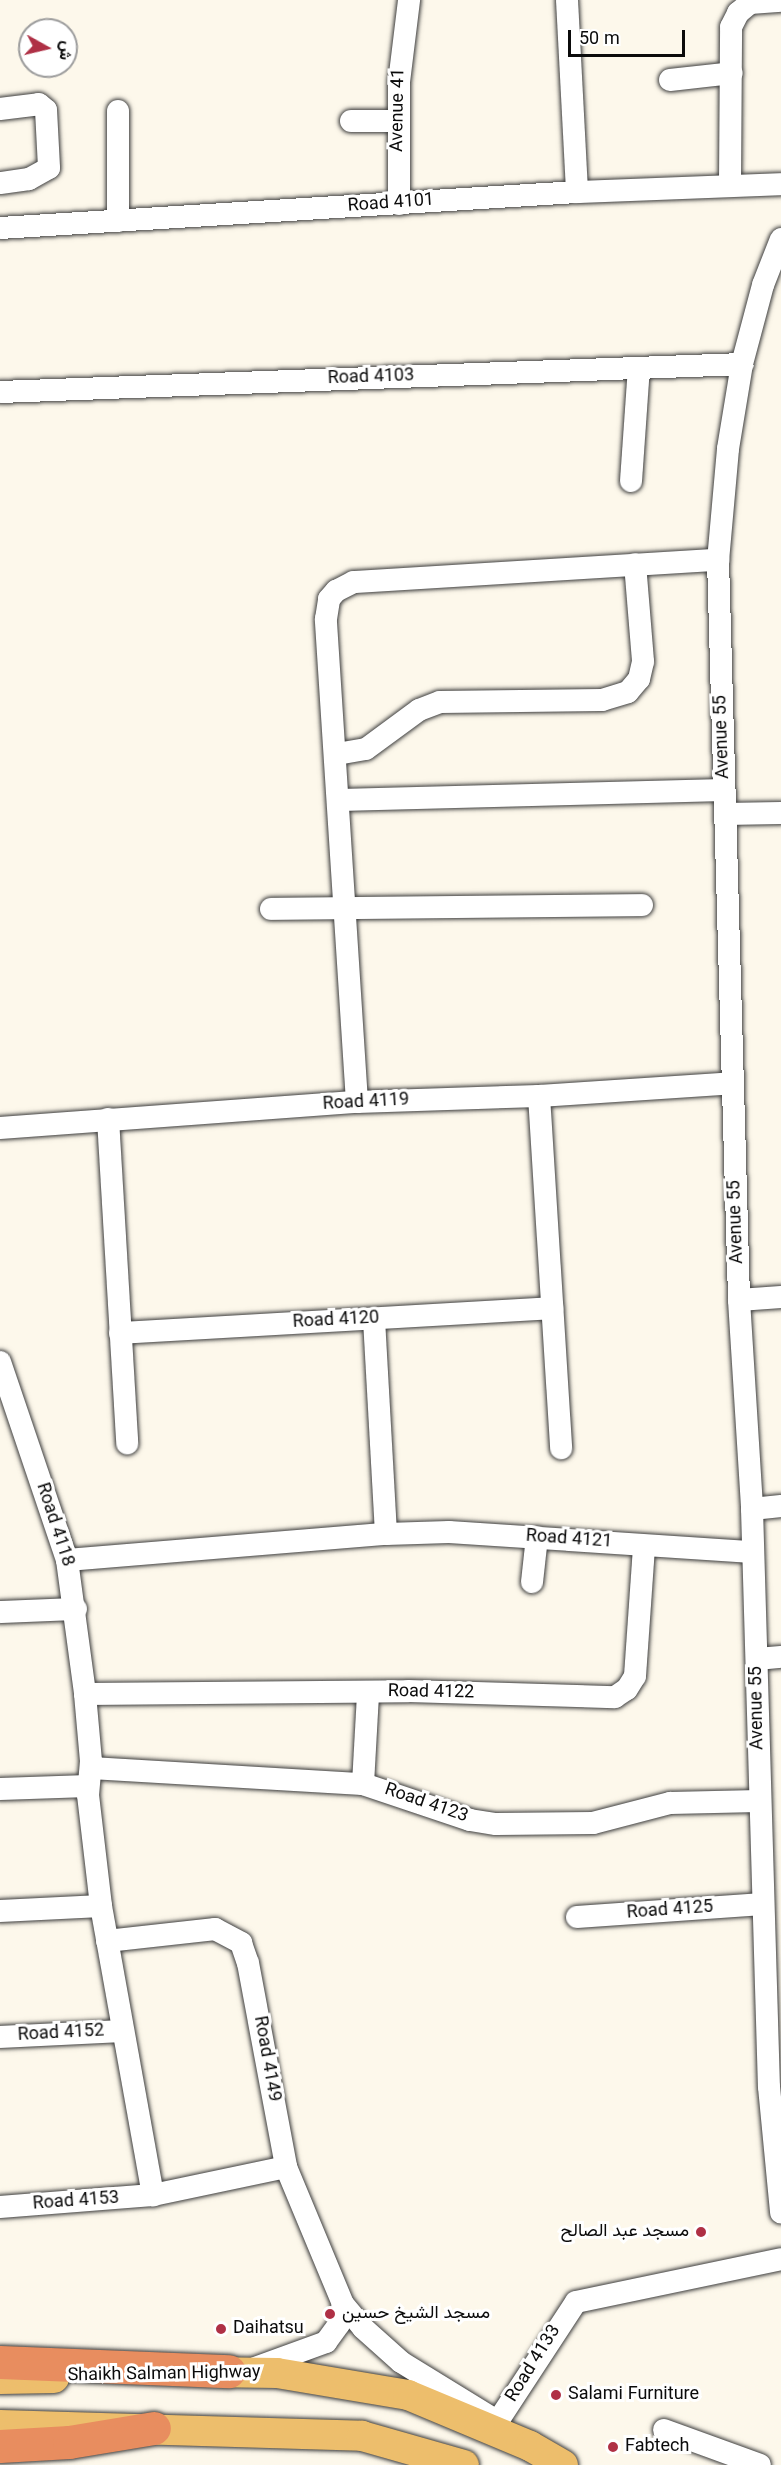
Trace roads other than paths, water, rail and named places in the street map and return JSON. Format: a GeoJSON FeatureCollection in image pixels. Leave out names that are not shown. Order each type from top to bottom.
{"type":"FeatureCollection","features":[{"type":"Feature","properties":{"kind":"highway"},"geometry":{"type":"LineString","coordinates":[[0,2362],[237,2371]]}},
{"type":"Feature","properties":{"kind":"highway"},"geometry":{"type":"LineString","coordinates":[[0,2446],[69,2442],[154,2428]]}},
{"type":"Feature","properties":{"kind":"main road","name":"Shaikh Salman Highway"},"geometry":{"type":"LineString","coordinates":[[0,2379],[237,2371],[333,2380],[408,2395],[530,2446],[563,2465]]}},
{"type":"Feature","properties":{"kind":"main road"},"geometry":{"type":"LineString","coordinates":[[0,2425],[362,2436],[464,2465]]}},
{"type":"Feature","properties":{"kind":"street"},"geometry":{"type":"LineString","coordinates":[[567,0],[577,192]]}},
{"type":"Feature","properties":{"kind":"street"},"geometry":{"type":"LineString","coordinates":[[730,183],[731,27],[738,13],[758,0],[781,1]]}},
{"type":"Feature","properties":{"kind":"street","name":"Avenue 41"},"geometry":{"type":"LineString","coordinates":[[399,204],[398,121],[403,6]]}},
{"type":"Feature","properties":{"kind":"street"},"geometry":{"type":"LineString","coordinates":[[670,80],[732,73]]}},
{"type":"Feature","properties":{"kind":"street"},"geometry":{"type":"LineString","coordinates":[[0,109],[39,104],[46,110],[49,168],[29,179],[0,183]]}},
{"type":"Feature","properties":{"kind":"street"},"geometry":{"type":"LineString","coordinates":[[118,111],[118,221]]}},
{"type":"Feature","properties":{"kind":"street"},"geometry":{"type":"LineString","coordinates":[[351,121],[398,121]]}},
{"type":"Feature","properties":{"kind":"street","name":"Road 4101"},"geometry":{"type":"LineString","coordinates":[[0,228],[730,183],[781,184]]}},
{"type":"Feature","properties":{"kind":"street","name":"Avenue 55"},"geometry":{"type":"LineString","coordinates":[[781,239],[772,286],[742,364],[728,449],[718,560],[739,1300],[752,1509],[763,1904],[774,2022],[781,2212]]}},
{"type":"Feature","properties":{"kind":"street","name":"Road 4103"},"geometry":{"type":"LineString","coordinates":[[0,392],[742,364]]}},
{"type":"Feature","properties":{"kind":"street"},"geometry":{"type":"LineString","coordinates":[[631,481],[639,368]]}},
{"type":"Feature","properties":{"kind":"street"},"geometry":{"type":"LineString","coordinates":[[357,1102],[347,907],[326,619],[329,599],[344,585],[718,560]]}},
{"type":"Feature","properties":{"kind":"street"},"geometry":{"type":"LineString","coordinates":[[337,754],[366,750],[419,710],[440,702],[602,700],[628,692],[639,679],[643,661],[635,564]]}},
{"type":"Feature","properties":{"kind":"street"},"geometry":{"type":"LineString","coordinates":[[340,801],[724,789]]}},
{"type":"Feature","properties":{"kind":"street"},"geometry":{"type":"LineString","coordinates":[[725,814],[781,813]]}},
{"type":"Feature","properties":{"kind":"street"},"geometry":{"type":"LineString","coordinates":[[271,909],[642,905]]}},
{"type":"Feature","properties":{"kind":"street","name":"Road 4119"},"geometry":{"type":"LineString","coordinates":[[0,1128],[357,1102],[540,1096],[733,1083]]}},
{"type":"Feature","properties":{"kind":"street"},"geometry":{"type":"LineString","coordinates":[[540,1096],[561,1448]]}},
{"type":"Feature","properties":{"kind":"street"},"geometry":{"type":"LineString","coordinates":[[108,1119],[127,1443]]}},
{"type":"Feature","properties":{"kind":"street"},"geometry":{"type":"LineString","coordinates":[[739,1300],[781,1297]]}},
{"type":"Feature","properties":{"kind":"street","name":"Road 4120"},"geometry":{"type":"LineString","coordinates":[[120,1333],[552,1308]]}},
{"type":"Feature","properties":{"kind":"street"},"geometry":{"type":"LineString","coordinates":[[374,1319],[386,1534]]}},
{"type":"Feature","properties":{"kind":"street","name":"Road 4118"},"geometry":{"type":"LineString","coordinates":[[0,1362],[68,1560],[85,1694]]}},
{"type":"Feature","properties":{"kind":"street"},"geometry":{"type":"LineString","coordinates":[[752,1509],[781,1506]]}},
{"type":"Feature","properties":{"kind":"street","name":"Road 4121"},"geometry":{"type":"LineString","coordinates":[[68,1560],[386,1534],[537,1537],[752,1552]]}},
{"type":"Feature","properties":{"kind":"street"},"geometry":{"type":"LineString","coordinates":[[532,1582],[537,1537]]}},
{"type":"Feature","properties":{"kind":"street","name":"Road 4122"},"geometry":{"type":"LineString","coordinates":[[85,1694],[368,1694],[408,1691],[601,1699],[622,1694],[635,1676],[644,1546]]}},
{"type":"Feature","properties":{"kind":"street"},"geometry":{"type":"LineString","coordinates":[[0,1612],[76,1609]]}},
{"type":"Feature","properties":{"kind":"street"},"geometry":{"type":"LineString","coordinates":[[757,1659],[781,1657]]}},
{"type":"Feature","properties":{"kind":"street"},"geometry":{"type":"LineString","coordinates":[[85,1694],[89,1777],[101,1906],[153,2196]]}},
{"type":"Feature","properties":{"kind":"street"},"geometry":{"type":"LineString","coordinates":[[363,1784],[368,1694]]}},
{"type":"Feature","properties":{"kind":"street","name":"Road 4123"},"geometry":{"type":"LineString","coordinates":[[0,1789],[89,1777],[363,1784],[470,1820],[496,1824],[593,1823],[670,1803],[759,1801]]}},
{"type":"Feature","properties":{"kind":"street","name":"Road 4125"},"geometry":{"type":"LineString","coordinates":[[577,1917],[763,1904]]}},
{"type":"Feature","properties":{"kind":"street"},"geometry":{"type":"LineString","coordinates":[[0,1911],[101,1906]]}},
{"type":"Feature","properties":{"kind":"street","name":"Road 4149"},"geometry":{"type":"LineString","coordinates":[[107,1941],[215,1929],[241,1943],[248,1963],[286,2167],[343,2304],[363,2328],[401,2362],[498,2421],[530,2446]]}},
{"type":"Feature","properties":{"kind":"street","name":"Road 4152"},"geometry":{"type":"LineString","coordinates":[[0,2037],[122,2031]]}},
{"type":"Feature","properties":{"kind":"street","name":"Road 4153"},"geometry":{"type":"LineString","coordinates":[[0,2207],[153,2196],[286,2167]]}},
{"type":"Feature","properties":{"kind":"street","name":"Road 4133"},"geometry":{"type":"LineString","coordinates":[[498,2421],[570,2307],[581,2300],[781,2259]]}},
{"type":"Feature","properties":{"kind":"street"},"geometry":{"type":"LineString","coordinates":[[237,2371],[326,2342],[339,2324],[343,2304]]}},
{"type":"Feature","properties":{"kind":"street"},"geometry":{"type":"LineString","coordinates":[[664,2430],[760,2465]]}},
{"type":"Feature","properties":{"kind":"place","name":"مسجد عبد الصالح"},"geometry":{"type":"Point","coordinates":[701,2232]}},
{"type":"Feature","properties":{"kind":"place","name":"مسجد الشيخ حسين"},"geometry":{"type":"Point","coordinates":[330,2314]}},
{"type":"Feature","properties":{"kind":"place","name":"Daihatsu"},"geometry":{"type":"Point","coordinates":[221,2329]}},
{"type":"Feature","properties":{"kind":"place","name":"Salami Furniture"},"geometry":{"type":"Point","coordinates":[556,2395]}},
{"type":"Feature","properties":{"kind":"place","name":"Fabtech"},"geometry":{"type":"Point","coordinates":[613,2447]}}]}
